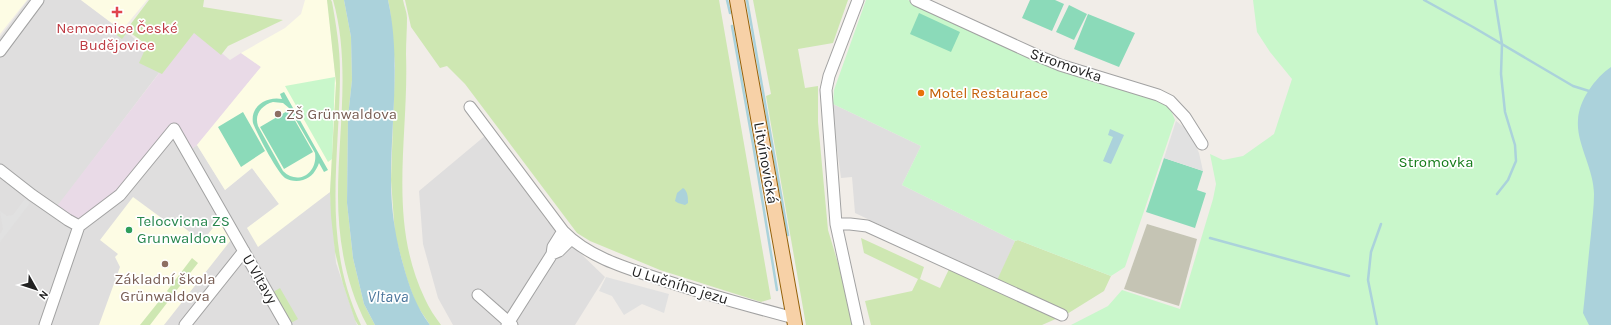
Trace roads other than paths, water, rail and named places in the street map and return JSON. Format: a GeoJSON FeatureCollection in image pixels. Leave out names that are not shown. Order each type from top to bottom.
{"type":"FeatureCollection","features":[{"type":"Feature","properties":{"kind":"main road","name":"Litvínovická"},"geometry":{"type":"LineString","coordinates":[[737,0],[795,322]]}},
{"type":"Feature","properties":{"kind":"street"},"geometry":{"type":"LineString","coordinates":[[0,51],[38,0]]}},
{"type":"Feature","properties":{"kind":"street"},"geometry":{"type":"LineString","coordinates":[[858,0],[828,76],[826,90],[836,224],[858,325]]}},
{"type":"Feature","properties":{"kind":"street","name":"Stromovka"},"geometry":{"type":"LineString","coordinates":[[916,0],[1042,58],[1154,94],[1170,101],[1192,126],[1202,144]]}},
{"type":"Feature","properties":{"kind":"street","name":"U Lučního jezu"},"geometry":{"type":"LineString","coordinates":[[470,107],[563,231],[571,239],[588,250],[626,268],[795,322]]}},
{"type":"Feature","properties":{"kind":"street","name":"U Vltavy"},"geometry":{"type":"LineString","coordinates":[[79,226],[120,195],[174,129],[286,325]]}},
{"type":"Feature","properties":{"kind":"street"},"geometry":{"type":"LineString","coordinates":[[0,170],[68,220],[79,226],[45,325]]}},
{"type":"Feature","properties":{"kind":"street"},"geometry":{"type":"LineString","coordinates":[[836,224],[867,226],[1062,316]]}},
{"type":"Feature","properties":{"kind":"street"},"geometry":{"type":"LineString","coordinates":[[478,295],[510,324],[552,254],[553,247],[563,231]]}},
{"type":"Feature","properties":{"kind":"street"},"geometry":{"type":"LineString","coordinates":[[552,254],[559,251],[571,239]]}},
{"type":"Feature","properties":{"kind":"street"},"geometry":{"type":"LineString","coordinates":[[185,325],[244,251]]}},
{"type":"Feature","properties":{"kind":"water","name":"Vltava"},"geometry":{"type":"Polygon","coordinates":[[[344,0],[388,0],[392,22],[395,67],[391,157],[394,222],[400,254],[410,288],[417,304],[430,325],[375,325],[364,304],[353,258],[347,203],[348,117],[352,80],[351,37],[344,0]]]}},
{"type":"Feature","properties":{"kind":"water"},"geometry":{"type":"Polygon","coordinates":[[[1611,67],[1611,325],[1589,325],[1583,313],[1594,194],[1591,175],[1578,129],[1578,120],[1581,105],[1589,90],[1599,77],[1611,67]]]}},
{"type":"Feature","properties":{"kind":"water"},"geometry":{"type":"Polygon","coordinates":[[[1110,129],[1124,135],[1111,164],[1103,161],[1113,137],[1108,135],[1110,129]]]}},
{"type":"Feature","properties":{"kind":"water"},"geometry":{"type":"Polygon","coordinates":[[[683,188],[688,197],[688,203],[685,205],[675,201],[677,193],[683,188]]]}},
{"type":"Feature","properties":{"kind":"waterway"},"geometry":{"type":"LineString","coordinates":[[727,0],[730,13]]}},
{"type":"Feature","properties":{"kind":"waterway"},"geometry":{"type":"LineString","coordinates":[[747,0],[788,235]]}},
{"type":"Feature","properties":{"kind":"waterway"},"geometry":{"type":"LineString","coordinates":[[1424,0],[1573,86],[1589,91]]}},
{"type":"Feature","properties":{"kind":"waterway"},"geometry":{"type":"LineString","coordinates":[[1495,0],[1502,44],[1501,74],[1505,112],[1515,145],[1516,161],[1508,180],[1497,194]]}},
{"type":"Feature","properties":{"kind":"waterway"},"geometry":{"type":"LineString","coordinates":[[732,26],[777,290]]}},
{"type":"Feature","properties":{"kind":"waterway"},"geometry":{"type":"LineString","coordinates":[[1377,325],[1368,280],[1371,252],[1381,224]]}},
{"type":"Feature","properties":{"kind":"waterway"},"geometry":{"type":"LineString","coordinates":[[1210,238],[1349,276]]}},
{"type":"Feature","properties":{"kind":"place","name":"Nemocnice České Budějovice"},"geometry":{"type":"Point","coordinates":[117,12]}},
{"type":"Feature","properties":{"kind":"place","name":"Motel Restaurace"},"geometry":{"type":"Point","coordinates":[921,93]}},
{"type":"Feature","properties":{"kind":"place","name":"ZŠ Grünwaldova"},"geometry":{"type":"Point","coordinates":[278,114]}},
{"type":"Feature","properties":{"kind":"place","name":"Telocvicna ZS Grunwaldova"},"geometry":{"type":"Point","coordinates":[129,230]}},
{"type":"Feature","properties":{"kind":"place","name":"Základní škola Grünwaldova"},"geometry":{"type":"Point","coordinates":[165,264]}}]}
